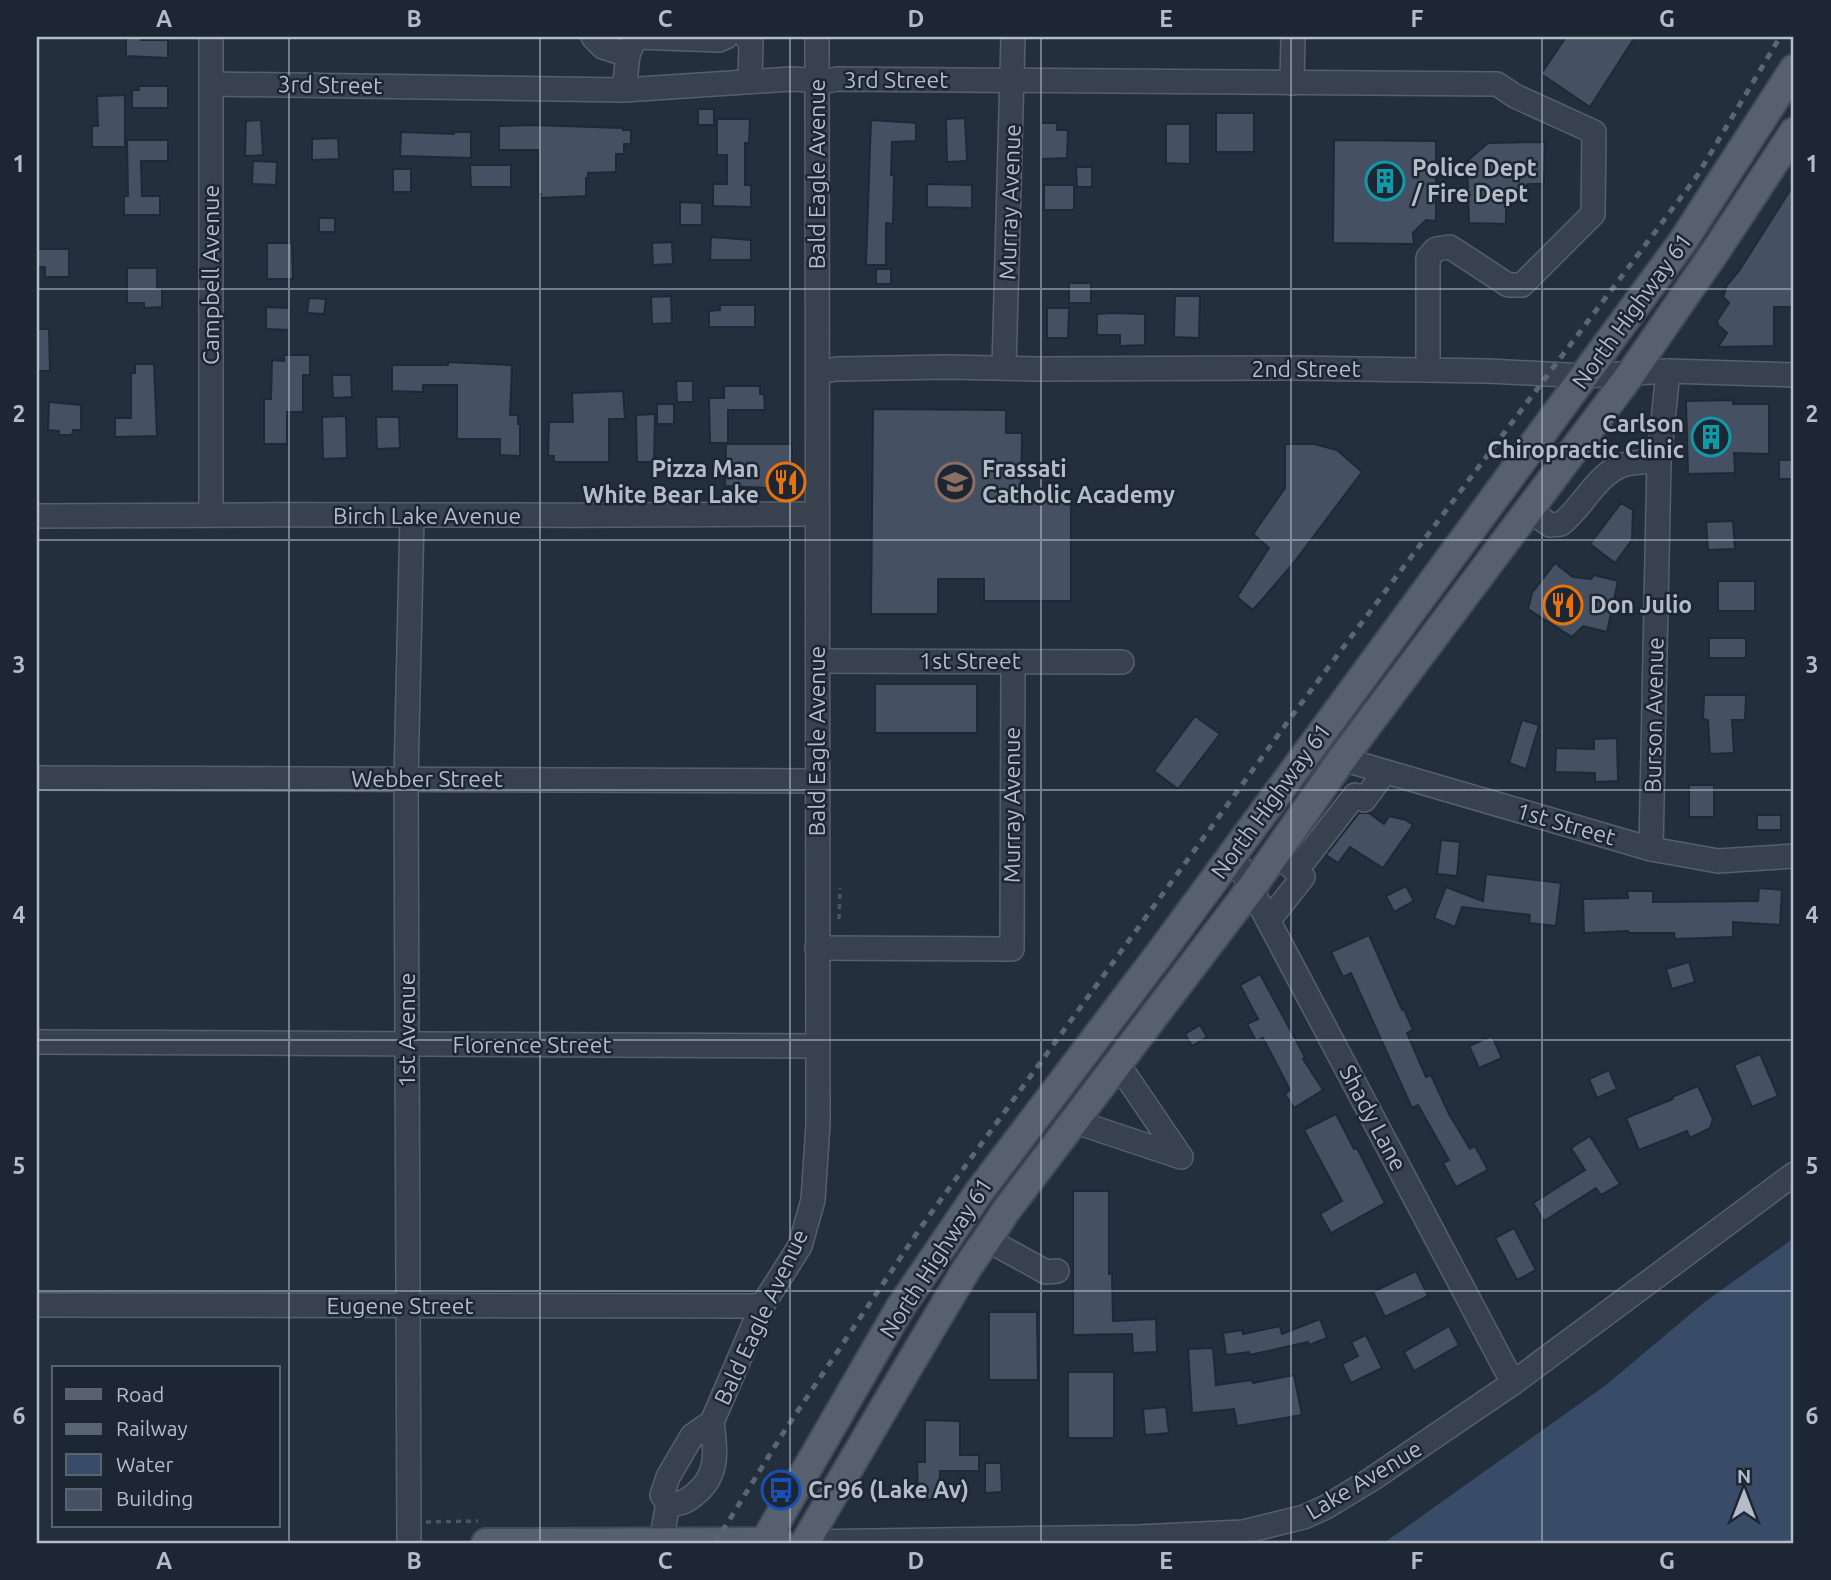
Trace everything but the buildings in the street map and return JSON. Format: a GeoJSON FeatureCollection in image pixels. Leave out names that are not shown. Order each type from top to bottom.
{"type":"FeatureCollection","features":[{"type":"Feature","properties":{"kind":"main road","name":"North Highway 61"},"geometry":{"type":"LineString","coordinates":[[764,1543],[900,1308],[937,1251],[1029,1122],[1161,952],[1683,241],[1794,69]]}},
{"type":"Feature","properties":{"kind":"main road","name":"North Highway 61"},"geometry":{"type":"LineString","coordinates":[[805,1543],[873,1423],[968,1266],[988,1241],[1004,1212],[1252,887],[1286,863],[1342,759],[1630,375],[1786,158],[1794,132]]}},
{"type":"Feature","properties":{"kind":"main road"},"geometry":{"type":"LineString","coordinates":[[486,1543],[805,1543]]}},
{"type":"Feature","properties":{"kind":"street","name":"Campbell Avenue"},"geometry":{"type":"LineString","coordinates":[[211,37],[211,514]]}},
{"type":"Feature","properties":{"kind":"street"},"geometry":{"type":"LineString","coordinates":[[593,37],[603,47],[633,43],[719,40],[726,37]]}},
{"type":"Feature","properties":{"kind":"street"},"geometry":{"type":"LineString","coordinates":[[746,37],[751,42],[750,81]]}},
{"type":"Feature","properties":{"kind":"street","name":"Bald Eagle Avenue"},"geometry":{"type":"LineString","coordinates":[[712,1422],[692,1436],[668,1478],[662,1495],[668,1504],[683,1504],[704,1488],[713,1470],[716,1452],[712,1422],[762,1306],[800,1246],[813,1200],[818,1124],[817,37]]}},
{"type":"Feature","properties":{"kind":"street","name":"Murray Avenue"},"geometry":{"type":"LineString","coordinates":[[1004,368],[1014,80],[1013,37]]}},
{"type":"Feature","properties":{"kind":"street"},"geometry":{"type":"LineString","coordinates":[[1292,83],[1293,37]]}},
{"type":"Feature","properties":{"kind":"street"},"geometry":{"type":"LineString","coordinates":[[624,90],[633,43]]}},
{"type":"Feature","properties":{"kind":"street","name":"3rd Street"},"geometry":{"type":"LineString","coordinates":[[212,83],[624,90],[791,79],[1497,84],[1515,96],[1594,132],[1593,214],[1522,285],[1508,285],[1450,247],[1436,249],[1428,258],[1428,370]]}},
{"type":"Feature","properties":{"kind":"street","name":"2nd Street"},"geometry":{"type":"LineString","coordinates":[[818,372],[837,369],[1004,368],[1428,370],[1585,376],[1668,371],[1794,375]]}},
{"type":"Feature","properties":{"kind":"street","name":"Burson Avenue"},"geometry":{"type":"LineString","coordinates":[[1651,849],[1659,461],[1668,371]]}},
{"type":"Feature","properties":{"kind":"street"},"geometry":{"type":"LineString","coordinates":[[1530,511],[1550,525],[1562,524],[1608,474],[1620,466],[1659,461]]}},
{"type":"Feature","properties":{"kind":"street","name":"Birch Lake Avenue"},"geometry":{"type":"LineString","coordinates":[[37,516],[817,514]]}},
{"type":"Feature","properties":{"kind":"street","name":"1st Avenue"},"geometry":{"type":"LineString","coordinates":[[409,1543],[406,779],[412,517]]}},
{"type":"Feature","properties":{"kind":"street","name":"1st Street"},"geometry":{"type":"LineString","coordinates":[[818,661],[1122,662]]}},
{"type":"Feature","properties":{"kind":"street","name":"Murray Avenue"},"geometry":{"type":"LineString","coordinates":[[817,948],[1012,949],[1013,662]]}},
{"type":"Feature","properties":{"kind":"street","name":"1st Street"},"geometry":{"type":"LineString","coordinates":[[1342,759],[1651,849],[1718,861],[1794,856]]}},
{"type":"Feature","properties":{"kind":"street"},"geometry":{"type":"LineString","coordinates":[[1269,920],[1303,877],[1286,863],[1355,795],[1364,800],[1385,772]]}},
{"type":"Feature","properties":{"kind":"street","name":"Webber Street"},"geometry":{"type":"LineString","coordinates":[[37,779],[817,781]]}},
{"type":"Feature","properties":{"kind":"street","name":"Shady Lane"},"geometry":{"type":"LineString","coordinates":[[1233,854],[1513,1383]]}},
{"type":"Feature","properties":{"kind":"street","name":"Florence Street"},"geometry":{"type":"LineString","coordinates":[[37,1042],[817,1046]]}},
{"type":"Feature","properties":{"kind":"street"},"geometry":{"type":"LineString","coordinates":[[1077,1118],[1088,1126],[1181,1157],[1126,1076],[1115,1068]]}},
{"type":"Feature","properties":{"kind":"street","name":"Lake Avenue"},"geometry":{"type":"LineString","coordinates":[[805,1543],[1138,1537],[1242,1532],[1275,1526],[1326,1507],[1363,1485],[1513,1383],[1794,1174]]}},
{"type":"Feature","properties":{"kind":"street"},"geometry":{"type":"LineString","coordinates":[[988,1241],[1046,1272],[1057,1271]]}},
{"type":"Feature","properties":{"kind":"street","name":"Eugene Street"},"geometry":{"type":"LineString","coordinates":[[37,1305],[762,1306]]}},
{"type":"Feature","properties":{"kind":"street"},"geometry":{"type":"LineString","coordinates":[[661,1541],[668,1504]]}},
{"type":"Feature","properties":{"kind":"water"},"geometry":{"type":"Polygon","coordinates":[[[1794,1238],[1794,1543],[1384,1543],[1606,1385],[1706,1301],[1794,1238]]]}},
{"type":"Feature","properties":{"kind":"railway"},"geometry":{"type":"LineString","coordinates":[[715,1543],[785,1430],[921,1227],[1297,709],[1697,176],[1780,37]]}},
{"type":"Feature","properties":{"kind":"place","name":"Police Dept / Fire Dept"},"geometry":{"type":"Point","coordinates":[1385,181]}},
{"type":"Feature","properties":{"kind":"place","name":"Carlson Chiropractic Clinic"},"geometry":{"type":"Point","coordinates":[1711,437]}},
{"type":"Feature","properties":{"kind":"place","name":"Pizza Man White Bear Lake"},"geometry":{"type":"Point","coordinates":[786,482]}},
{"type":"Feature","properties":{"kind":"place","name":"Frassati Catholic Academy"},"geometry":{"type":"Point","coordinates":[955,482]}},
{"type":"Feature","properties":{"kind":"place","name":"Don Julio"},"geometry":{"type":"Point","coordinates":[1563,605]}},
{"type":"Feature","properties":{"kind":"place","name":"Cr 96 (Lake Av)"},"geometry":{"type":"Point","coordinates":[781,1490]}}]}
